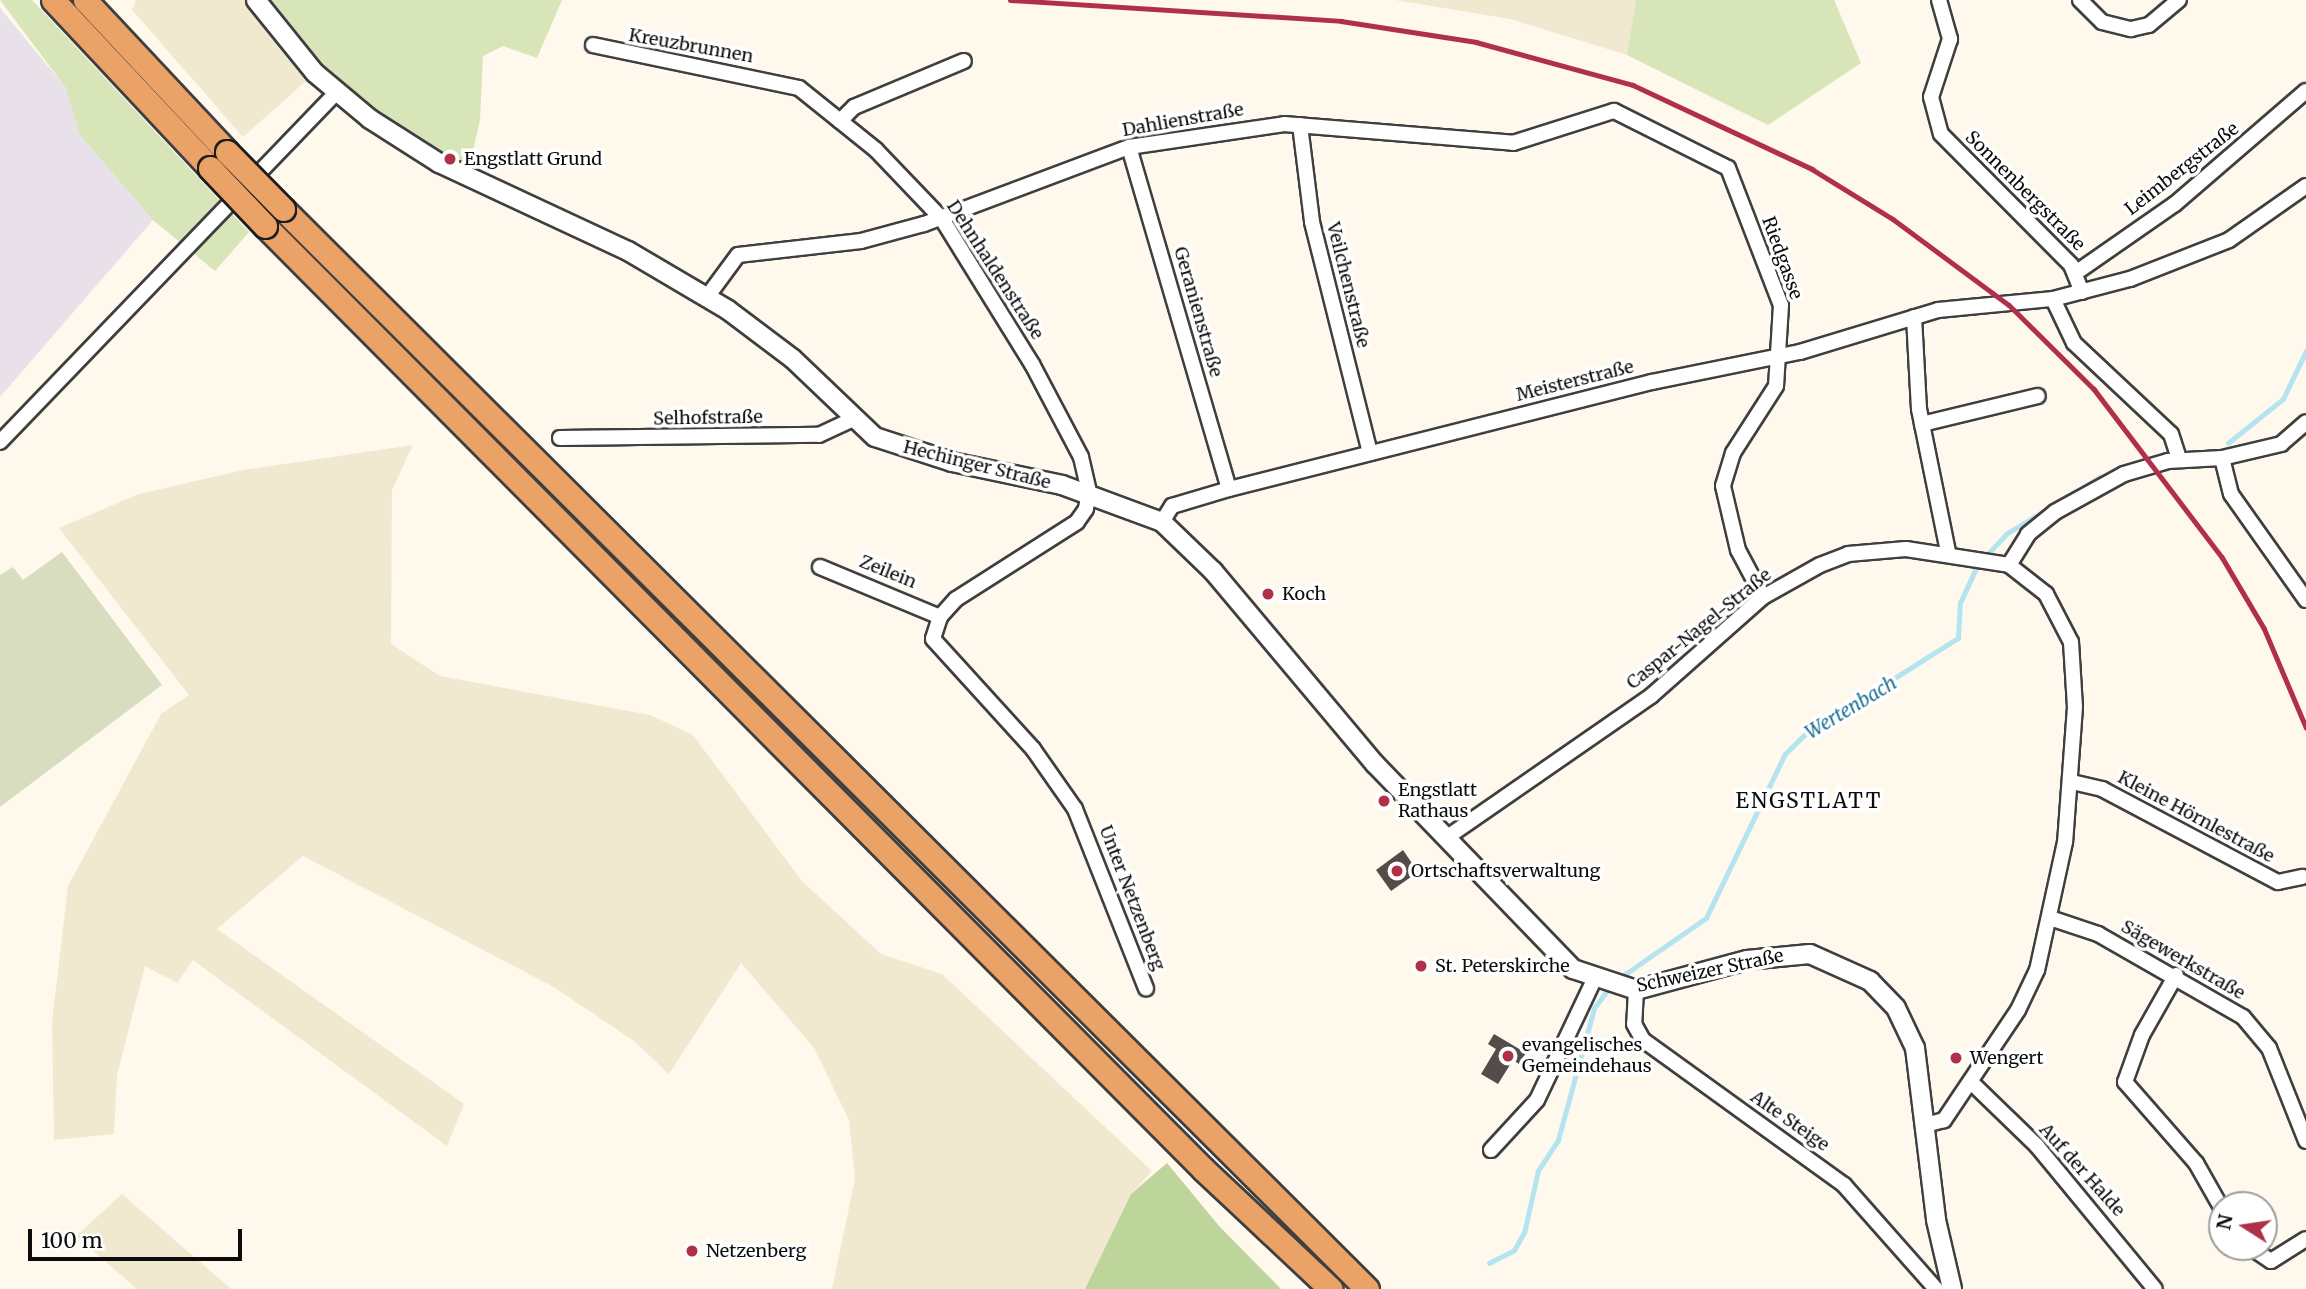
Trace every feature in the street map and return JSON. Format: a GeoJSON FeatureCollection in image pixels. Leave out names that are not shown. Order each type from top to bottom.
{"type":"FeatureCollection","features":[{"type":"Feature","properties":{"kind":"highway"},"geometry":{"type":"LineString","coordinates":[[53,0],[265,226],[1203,1169],[1331,1289]]}},
{"type":"Feature","properties":{"kind":"highway"},"geometry":{"type":"LineString","coordinates":[[85,0],[283,209],[1367,1289]]}},
{"type":"Feature","properties":{"kind":"street","name":"Hechinger Straße"},"geometry":{"type":"LineString","coordinates":[[256,0],[336,93],[407,144],[707,297],[772,341],[853,419],[907,450],[1089,494],[1162,522],[1213,571],[1349,736],[1446,838]]}},
{"type":"Feature","properties":{"kind":"street","name":"Sonnenbergstraße"},"geometry":{"type":"LineString","coordinates":[[1939,0],[1950,39],[1931,97],[1941,134],[2077,272],[2082,292]]}},
{"type":"Feature","properties":{"kind":"street"},"geometry":{"type":"LineString","coordinates":[[2080,0],[2102,22],[2131,29],[2148,24],[2179,0]]}},
{"type":"Feature","properties":{"kind":"street","name":"Kreuzbrunnen"},"geometry":{"type":"LineString","coordinates":[[593,45],[644,60],[783,81]]}},
{"type":"Feature","properties":{"kind":"street"},"geometry":{"type":"LineString","coordinates":[[840,121],[854,107],[964,61]]}},
{"type":"Feature","properties":{"kind":"street","name":"Dehnhaldenstraße"},"geometry":{"type":"LineString","coordinates":[[783,81],[840,121],[942,219],[1032,364],[1081,457],[1089,494]]}},
{"type":"Feature","properties":{"kind":"street","name":"Leimbergstraße"},"geometry":{"type":"LineString","coordinates":[[2077,272],[2175,204],[2306,91]]}},
{"type":"Feature","properties":{"kind":"street"},"geometry":{"type":"LineString","coordinates":[[0,442],[336,93]]}},
{"type":"Feature","properties":{"kind":"street","name":"Dahlienstraße"},"geometry":{"type":"LineString","coordinates":[[707,297],[748,251],[861,241],[942,219],[1129,147],[1300,125],[1513,143],[1614,111]]}},
{"type":"Feature","properties":{"kind":"street","name":"Riedgasse"},"geometry":{"type":"LineString","coordinates":[[1614,111],[1728,168],[1781,305],[1782,355],[1776,386],[1733,453],[1723,486],[1738,550],[1763,597]]}},
{"type":"Feature","properties":{"kind":"street","name":"Veilchenstraße"},"geometry":{"type":"LineString","coordinates":[[1300,125],[1310,211],[1370,453]]}},
{"type":"Feature","properties":{"kind":"street","name":"Geranienstraße"},"geometry":{"type":"LineString","coordinates":[[1129,147],[1229,489]]}},
{"type":"Feature","properties":{"kind":"street","name":"Meisterstraße"},"geometry":{"type":"LineString","coordinates":[[1162,522],[1172,506],[1370,453],[1782,355],[1914,317],[2053,299],[2082,292],[2200,254],[2306,186]]}},
{"type":"Feature","properties":{"kind":"street"},"geometry":{"type":"LineString","coordinates":[[2053,299],[2074,343],[2171,434],[2179,459]]}},
{"type":"Feature","properties":{"kind":"street"},"geometry":{"type":"LineString","coordinates":[[1914,317],[1922,424],[1948,552]]}},
{"type":"Feature","properties":{"kind":"street"},"geometry":{"type":"LineString","coordinates":[[1922,424],[2038,396]]}},
{"type":"Feature","properties":{"kind":"street","name":"Selhofstraße"},"geometry":{"type":"LineString","coordinates":[[560,438],[819,435],[853,419]]}},
{"type":"Feature","properties":{"kind":"street"},"geometry":{"type":"LineString","coordinates":[[2002,563],[2028,534],[2071,502],[2124,474],[2179,459],[2222,458],[2281,444],[2306,422]]}},
{"type":"Feature","properties":{"kind":"street"},"geometry":{"type":"LineString","coordinates":[[2222,458],[2231,494],[2306,600]]}},
{"type":"Feature","properties":{"kind":"street"},"geometry":{"type":"LineString","coordinates":[[940,617],[975,585],[1077,522],[1089,494]]}},
{"type":"Feature","properties":{"kind":"street","name":"Caspar-Nagel-Straße"},"geometry":{"type":"LineString","coordinates":[[1446,838],[1651,696],[1763,597],[1848,554],[1948,552],[2002,563],[2046,594],[2066,624],[2075,671],[2071,782],[2050,918],[2018,1010],[1972,1083],[1944,1120],[1925,1125]]}},
{"type":"Feature","properties":{"kind":"street","name":"Zeilein"},"geometry":{"type":"LineString","coordinates":[[820,566],[940,617]]}},
{"type":"Feature","properties":{"kind":"street","name":"Unter Netzenberg"},"geometry":{"type":"LineString","coordinates":[[940,617],[933,628],[938,652],[1033,749],[1075,809],[1146,988]]}},
{"type":"Feature","properties":{"kind":"street","name":"Kleine Hörnlestraße"},"geometry":{"type":"LineString","coordinates":[[2071,782],[2102,789],[2278,882],[2302,877]]}},
{"type":"Feature","properties":{"kind":"street","name":"Schweizer Straße"},"geometry":{"type":"LineString","coordinates":[[1446,838],[1548,949],[1594,980],[1628,989],[1784,954],[1832,960],[1870,981],[1905,1023],[1915,1048],[1936,1220],[1952,1289]]}},
{"type":"Feature","properties":{"kind":"street","name":"Sägewerkstraße"},"geometry":{"type":"LineString","coordinates":[[2050,918],[2098,934],[2176,975],[2259,1032],[2280,1069],[2306,1141]]}},
{"type":"Feature","properties":{"kind":"street"},"geometry":{"type":"LineString","coordinates":[[2176,975],[2142,1035],[2125,1083],[2196,1163],[2212,1191]]}},
{"type":"Feature","properties":{"kind":"street"},"geometry":{"type":"LineString","coordinates":[[1491,1150],[1537,1100],[1594,980]]}},
{"type":"Feature","properties":{"kind":"street","name":"Alte Steige"},"geometry":{"type":"LineString","coordinates":[[1628,989],[1634,1024],[1643,1041],[1844,1185],[1936,1289]]}},
{"type":"Feature","properties":{"kind":"street","name":"Auf der Halde"},"geometry":{"type":"LineString","coordinates":[[1972,1083],[2037,1146],[2155,1289]]}},
{"type":"Feature","properties":{"kind":"street"},"geometry":{"type":"LineString","coordinates":[[2278,1257],[2306,1239]]}},
{"type":"Feature","properties":{"kind":"shaded area"},"geometry":{"type":"Polygon","coordinates":[[[136,0],[256,0],[315,73],[243,137],[132,10],[136,0]]]}},
{"type":"Feature","properties":{"kind":"shaded area"},"geometry":{"type":"Polygon","coordinates":[[[1395,0],[1636,0],[1627,55],[1510,19],[1395,0]]]}},
{"type":"Feature","properties":{"kind":"shaded area"},"geometry":{"type":"Polygon","coordinates":[[[0,8],[66,88],[79,134],[153,220],[0,397],[0,8]]]}},
{"type":"Feature","properties":{"kind":"shaded area"},"geometry":{"type":"Polygon","coordinates":[[[413,445],[392,490],[391,644],[440,676],[650,715],[693,735],[802,881],[881,954],[942,974],[1152,1171],[1131,1194],[1085,1289],[832,1289],[855,1179],[849,1120],[814,1048],[741,963],[669,1074],[634,1041],[552,986],[303,856],[217,929],[464,1104],[447,1146],[193,960],[177,983],[145,966],[117,1075],[114,1134],[54,1140],[52,1022],[68,886],[161,714],[189,695],[59,528],[139,494],[243,470],[413,445]]]}},
{"type":"Feature","properties":{"kind":"shaded area"},"geometry":{"type":"Polygon","coordinates":[[[122,1194],[231,1289],[137,1289],[76,1236],[122,1194]]]}},
{"type":"Feature","properties":{"kind":"green space"},"geometry":{"type":"Polygon","coordinates":[[[0,0],[32,0],[249,232],[215,271],[153,220],[79,134],[66,88],[0,0]]]}},
{"type":"Feature","properties":{"kind":"green space"},"geometry":{"type":"Polygon","coordinates":[[[256,0],[562,0],[537,58],[503,46],[483,56],[480,120],[467,177],[370,119],[256,0]]]}},
{"type":"Feature","properties":{"kind":"green space"},"geometry":{"type":"Polygon","coordinates":[[[1636,0],[1834,0],[1861,63],[1768,125],[1627,55],[1636,0]]]}},
{"type":"Feature","properties":{"kind":"green space"},"geometry":{"type":"Polygon","coordinates":[[[62,552],[162,685],[0,807],[0,575],[13,567],[23,580],[62,552]]]}},
{"type":"Feature","properties":{"kind":"green space"},"geometry":{"type":"Polygon","coordinates":[[[1167,1163],[1219,1226],[1281,1289],[1085,1289],[1131,1194],[1167,1163]]]}},
{"type":"Feature","properties":{"kind":"building","name":"Ortschaftsverwaltung"},"geometry":{"type":"Polygon","coordinates":[[[1403,850],[1418,872],[1391,891],[1376,870],[1403,850]]]}},
{"type":"Feature","properties":{"kind":"building","name":"evangelisches Gemeindehaus"},"geometry":{"type":"Polygon","coordinates":[[[1494,1034],[1526,1053],[1519,1064],[1513,1060],[1498,1084],[1481,1074],[1496,1049],[1488,1044],[1494,1034]]]}},
{"type":"Feature","properties":{"kind":"waterway","name":"Wertenbach"},"geometry":{"type":"LineString","coordinates":[[2228,443],[2283,399],[2306,351]]}},
{"type":"Feature","properties":{"kind":"waterway","name":"Wertenbach"},"geometry":{"type":"LineString","coordinates":[[1984,558],[2006,534],[2100,477]]}},
{"type":"Feature","properties":{"kind":"waterway","name":"Wertenbach"},"geometry":{"type":"LineString","coordinates":[[1618,979],[1706,918],[1785,754],[1803,736],[1958,638],[1960,603],[1978,564]]}},
{"type":"Feature","properties":{"kind":"waterway","name":"Wertenbach"},"geometry":{"type":"LineString","coordinates":[[1489,1263],[1514,1250],[1524,1233],[1538,1171],[1558,1140],[1594,1008],[1610,987]]}},
{"type":"Feature","properties":{"kind":"railway"},"geometry":{"type":"LineString","coordinates":[[1010,0],[1341,21],[1476,42],[1633,85],[1812,169],[1893,219],[2009,305],[2094,389],[2222,557],[2264,628],[2306,727]]}},
{"type":"Feature","properties":{"kind":"place","name":"Engstlatt Grund"},"geometry":{"type":"Point","coordinates":[450,159]}},
{"type":"Feature","properties":{"kind":"place","name":"Koch"},"geometry":{"type":"Point","coordinates":[1268,594]}},
{"type":"Feature","properties":{"kind":"place","name":"Engstlatt Rathaus"},"geometry":{"type":"Point","coordinates":[1384,801]}},
{"type":"Feature","properties":{"kind":"place","name":"Ortschaftsverwaltung"},"geometry":{"type":"Point","coordinates":[1397,871]}},
{"type":"Feature","properties":{"kind":"place","name":"St. Peterskirche"},"geometry":{"type":"Point","coordinates":[1421,966]}},
{"type":"Feature","properties":{"kind":"place","name":"evangelisches Gemeindehaus"},"geometry":{"type":"Point","coordinates":[1508,1056]}},
{"type":"Feature","properties":{"kind":"place","name":"Wengert"},"geometry":{"type":"Point","coordinates":[1956,1058]}},
{"type":"Feature","properties":{"kind":"place","name":"Netzenberg"},"geometry":{"type":"Point","coordinates":[692,1251]}},
{"type":"Feature","properties":{"kind":"district","name":"ENGSTLATT"},"geometry":{"type":"Point","coordinates":[1809,801]}}]}
